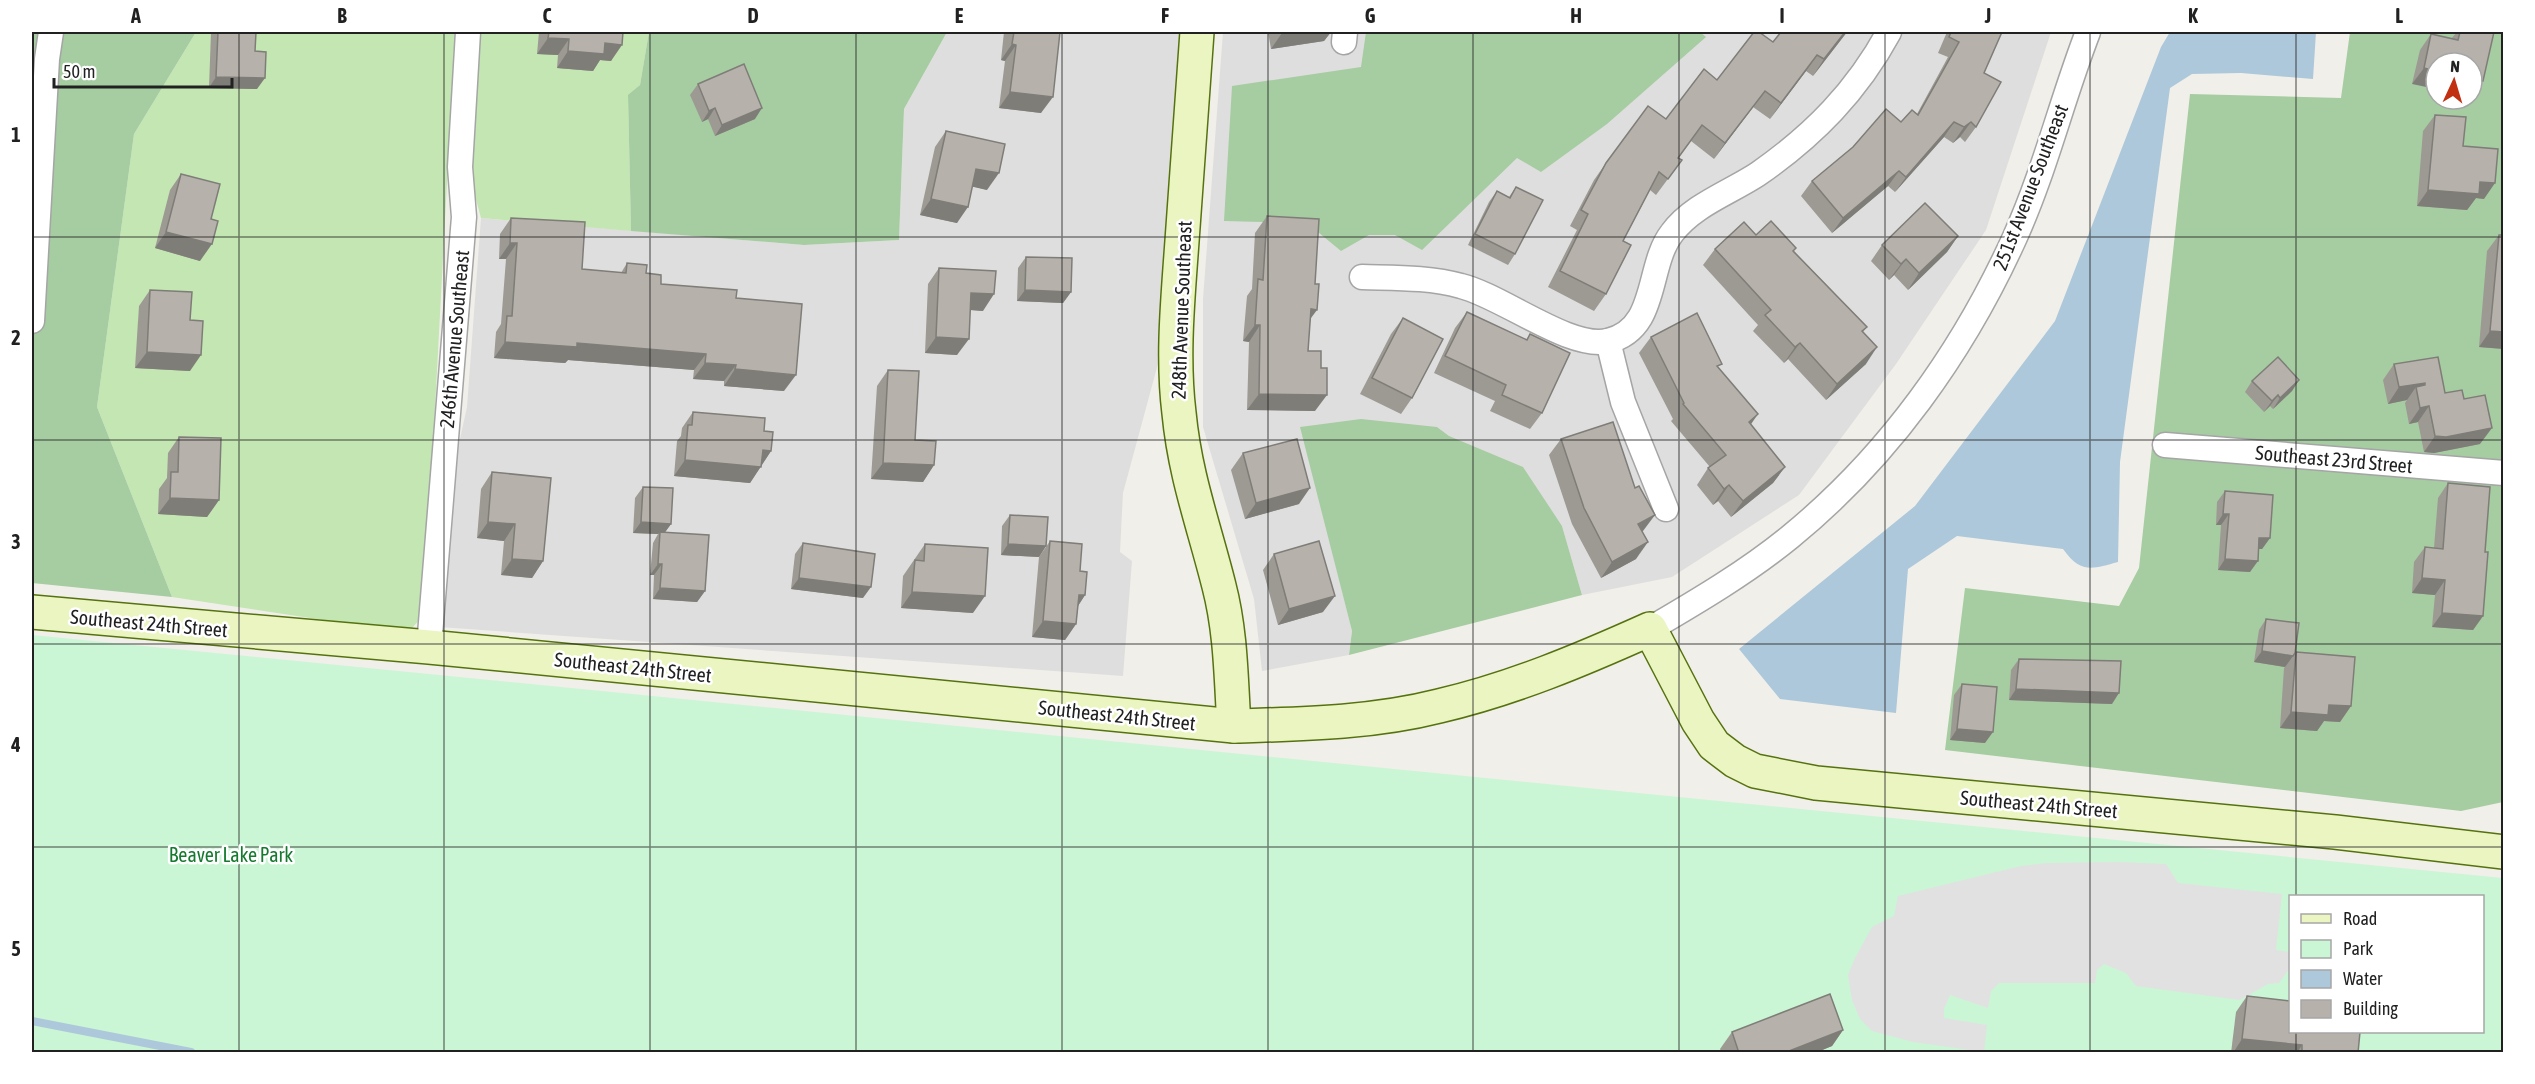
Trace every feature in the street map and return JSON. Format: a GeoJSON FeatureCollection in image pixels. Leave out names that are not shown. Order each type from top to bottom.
{"type":"FeatureCollection","features":[{"type":"Feature","properties":{"kind":"street"},"geometry":{"type":"LineString","coordinates":[[32,321],[47,59],[51,32]]}},
{"type":"Feature","properties":{"kind":"street","name":"246th Avenue Southeast"},"geometry":{"type":"LineString","coordinates":[[429,647],[464,216],[460,167],[468,32]]}},
{"type":"Feature","properties":{"kind":"street","name":"248th Avenue Southeast"},"geometry":{"type":"LineString","coordinates":[[1197,32],[1177,309],[1176,372],[1183,446],[1194,499],[1228,626],[1234,726]]}},
{"type":"Feature","properties":{"kind":"street"},"geometry":{"type":"LineString","coordinates":[[1362,277],[1426,279],[1460,285],[1486,293],[1577,339],[1608,341],[1630,331],[1638,323],[1646,307],[1661,252],[1672,234],[1690,215],[1758,173],[1840,104],[1871,64],[1889,32]]}},
{"type":"Feature","properties":{"kind":"street","name":"251st Avenue Southeast"},"geometry":{"type":"LineString","coordinates":[[1234,726],[1317,724],[1438,707],[1499,690],[1571,664],[1650,630],[1725,585],[1791,536],[1856,476],[1939,375],[1977,312],[2015,236],[2051,141],[2088,32]]}},
{"type":"Feature","properties":{"kind":"street"},"geometry":{"type":"LineString","coordinates":[[1608,341],[1623,402],[1666,509]]}},
{"type":"Feature","properties":{"kind":"street","name":"Southeast 23rd Street"},"geometry":{"type":"LineString","coordinates":[[2165,445],[2504,473]]}},
{"type":"Feature","properties":{"kind":"street","name":"Southeast 24th Street"},"geometry":{"type":"LineString","coordinates":[[32,612],[429,647],[1234,726]]}},
{"type":"Feature","properties":{"kind":"street","name":"Southeast 24th Street"},"geometry":{"type":"LineString","coordinates":[[1650,630],[1698,721],[1714,745],[1755,771],[1816,783],[2323,831],[2504,852]]}},
{"type":"Feature","properties":{"kind":"shaded area"},"geometry":{"type":"Polygon","coordinates":[[[947,32],[1183,32],[1159,360],[1123,493],[1120,552],[1132,561],[1123,676],[439,627],[454,466],[467,407],[481,218],[804,245],[899,240],[904,109],[947,32]]]}},
{"type":"Feature","properties":{"kind":"shaded area"},"geometry":{"type":"Polygon","coordinates":[[[1223,32],[2051,32],[1986,230],[1896,364],[1799,495],[1672,577],[1582,595],[1562,526],[1437,427],[1301,427],[1352,631],[1349,655],[1262,671],[1254,599],[1203,427],[1203,299],[1223,32]]]}},
{"type":"Feature","properties":{"kind":"shaded area"},"geometry":{"type":"Polygon","coordinates":[[[2046,863],[2166,864],[2178,883],[2282,894],[2276,950],[2289,952],[2289,969],[2279,983],[2268,984],[2240,1000],[2136,986],[2126,973],[2104,964],[2097,970],[2095,983],[1999,983],[1991,991],[1988,1008],[1950,995],[1944,1009],[1944,1018],[1987,1025],[1984,1052],[1913,1042],[1872,1031],[1860,1019],[1852,1000],[1848,975],[1872,927],[1894,916],[1898,896],[2021,866],[2046,863]]]}},
{"type":"Feature","properties":{"kind":"green space"},"geometry":{"type":"Polygon","coordinates":[[[32,32],[196,32],[134,134],[97,407],[172,597],[32,583],[32,32]]]}},
{"type":"Feature","properties":{"kind":"green space"},"geometry":{"type":"Polygon","coordinates":[[[196,32],[455,32],[424,615],[412,628],[396,631],[172,597],[97,407],[134,134],[196,32]]]}},
{"type":"Feature","properties":{"kind":"green space"},"geometry":{"type":"Polygon","coordinates":[[[479,32],[649,32],[640,85],[628,96],[631,231],[481,218],[469,173],[479,32]]]}},
{"type":"Feature","properties":{"kind":"green space"},"geometry":{"type":"Polygon","coordinates":[[[649,32],[947,32],[904,109],[899,240],[804,245],[631,231],[628,95],[640,85],[649,32]]]}},
{"type":"Feature","properties":{"kind":"green space"},"geometry":{"type":"Polygon","coordinates":[[[1366,32],[1700,32],[1706,37],[1607,124],[1541,172],[1517,158],[1422,250],[1395,235],[1369,235],[1341,251],[1307,223],[1224,221],[1232,86],[1361,67],[1366,32]]]}},
{"type":"Feature","properties":{"kind":"green space"},"geometry":{"type":"Polygon","coordinates":[[[2350,32],[2503,32],[2503,802],[2461,811],[1945,750],[1965,588],[2119,606],[2139,568],[2190,94],[2341,98],[2350,32]]]}},
{"type":"Feature","properties":{"kind":"green space"},"geometry":{"type":"Polygon","coordinates":[[[1361,419],[1437,427],[1449,436],[1523,467],[1562,526],[1582,595],[1349,655],[1352,631],[1300,427],[1361,419]]]}},
{"type":"Feature","properties":{"kind":"green space","name":"Beaver Lake Park"},"geometry":{"type":"Polygon","coordinates":[[[32,635],[2503,878],[2503,1052],[32,1052],[32,635]]]}},
{"type":"Feature","properties":{"kind":"water"},"geometry":{"type":"Polygon","coordinates":[[[2170,32],[2316,32],[2313,79],[2241,73],[2192,74],[2170,88],[2120,462],[2118,562],[2088,568],[2076,563],[2063,549],[1957,536],[1908,569],[1896,713],[1780,699],[1739,649],[1915,506],[2055,321],[2161,47],[2170,32]]]}},
{"type":"Feature","properties":{"kind":"building"},"geometry":{"type":"Polygon","coordinates":[[[218,32],[256,32],[255,51],[266,52],[265,78],[216,77],[218,32]]]}},
{"type":"Feature","properties":{"kind":"building"},"geometry":{"type":"Polygon","coordinates":[[[549,32],[623,32],[622,45],[605,43],[604,54],[568,51],[569,39],[548,38],[549,32]]]}},
{"type":"Feature","properties":{"kind":"building"},"geometry":{"type":"Polygon","coordinates":[[[1014,32],[1060,32],[1053,97],[1010,92],[1016,45],[1012,44],[1014,32]]]}},
{"type":"Feature","properties":{"kind":"building"},"geometry":{"type":"Polygon","coordinates":[[[1754,32],[1759,32],[1773,42],[1781,32],[1845,32],[1824,59],[1817,55],[1781,103],[1765,91],[1725,143],[1702,125],[1678,158],[1682,160],[1668,179],[1659,172],[1623,241],[1631,245],[1606,294],[1560,271],[1588,214],[1581,210],[1606,163],[1648,106],[1666,119],[1704,69],[1717,80],[1754,32]]]}},
{"type":"Feature","properties":{"kind":"building"},"geometry":{"type":"Polygon","coordinates":[[[1951,32],[2002,32],[1984,73],[2001,82],[1976,127],[1971,122],[1964,127],[1954,122],[1906,177],[1899,171],[1843,218],[1812,181],[1853,147],[1886,109],[1901,122],[1912,110],[1918,115],[1959,42],[1949,37],[1951,32]]]}},
{"type":"Feature","properties":{"kind":"building"},"geometry":{"type":"Polygon","coordinates":[[[2460,32],[2494,32],[2484,77],[2484,51],[2428,51],[2431,34],[2458,40],[2460,32]]]}},
{"type":"Feature","properties":{"kind":"building"},"geometry":{"type":"Polygon","coordinates":[[[744,64],[762,108],[722,125],[715,108],[709,111],[698,84],[744,64]]]}},
{"type":"Feature","properties":{"kind":"building"},"geometry":{"type":"Polygon","coordinates":[[[2435,115],[2466,117],[2463,146],[2498,149],[2495,183],[2480,182],[2479,194],[2428,190],[2435,115]]]}},
{"type":"Feature","properties":{"kind":"building"},"geometry":{"type":"Polygon","coordinates":[[[946,131],[1005,144],[999,173],[976,169],[968,207],[931,199],[946,131]]]}},
{"type":"Feature","properties":{"kind":"building"},"geometry":{"type":"Polygon","coordinates":[[[181,174],[220,184],[211,219],[218,221],[212,244],[166,232],[181,174]]]}},
{"type":"Feature","properties":{"kind":"building"},"geometry":{"type":"Polygon","coordinates":[[[1516,187],[1543,200],[1515,254],[1475,234],[1497,191],[1510,198],[1516,187]]]}},
{"type":"Feature","properties":{"kind":"building"},"geometry":{"type":"Polygon","coordinates":[[[1925,203],[1958,236],[1919,273],[1906,259],[1901,264],[1882,245],[1925,203]]]}},
{"type":"Feature","properties":{"kind":"building"},"geometry":{"type":"Polygon","coordinates":[[[1267,216],[1319,219],[1315,284],[1319,284],[1317,310],[1311,309],[1308,351],[1321,351],[1321,368],[1327,368],[1327,395],[1259,394],[1260,325],[1255,325],[1258,279],[1263,280],[1267,216]]]}},
{"type":"Feature","properties":{"kind":"building"},"geometry":{"type":"Polygon","coordinates":[[[511,218],[585,222],[582,269],[626,273],[627,263],[647,265],[646,273],[661,275],[661,284],[737,290],[736,298],[802,304],[796,375],[735,369],[736,365],[705,363],[706,354],[577,343],[577,347],[505,342],[507,316],[512,316],[517,243],[510,243],[511,218]]]}},
{"type":"Feature","properties":{"kind":"building"},"geometry":{"type":"Polygon","coordinates":[[[1771,221],[1796,248],[1793,251],[1867,327],[1862,331],[1877,347],[1837,384],[1800,343],[1795,347],[1765,315],[1771,310],[1715,249],[1744,222],[1756,235],[1771,221]]]}},
{"type":"Feature","properties":{"kind":"building"},"geometry":{"type":"Polygon","coordinates":[[[2499,235],[2504,235],[2504,332],[2490,331],[2499,235]]]}},
{"type":"Feature","properties":{"kind":"building"},"geometry":{"type":"Polygon","coordinates":[[[1026,257],[1072,258],[1071,292],[1025,290],[1026,257]]]}},
{"type":"Feature","properties":{"kind":"building"},"geometry":{"type":"Polygon","coordinates":[[[939,268],[996,271],[994,294],[971,293],[969,339],[936,337],[939,268]]]}},
{"type":"Feature","properties":{"kind":"building"},"geometry":{"type":"Polygon","coordinates":[[[150,290],[192,292],[190,320],[203,321],[201,355],[147,352],[150,290]]]}},
{"type":"Feature","properties":{"kind":"building"},"geometry":{"type":"Polygon","coordinates":[[[1467,312],[1527,340],[1530,334],[1570,353],[1542,413],[1502,395],[1506,385],[1445,356],[1467,312]]]}},
{"type":"Feature","properties":{"kind":"building"},"geometry":{"type":"Polygon","coordinates":[[[1697,313],[1722,364],[1717,366],[1758,414],[1749,422],[1785,467],[1743,501],[1729,485],[1724,489],[1708,468],[1726,455],[1683,404],[1651,337],[1697,313]]]}},
{"type":"Feature","properties":{"kind":"building"},"geometry":{"type":"Polygon","coordinates":[[[1403,318],[1443,339],[1412,398],[1372,378],[1403,318]]]}},
{"type":"Feature","properties":{"kind":"building"},"geometry":{"type":"Polygon","coordinates":[[[2278,357],[2299,380],[2280,398],[2278,395],[2272,401],[2252,381],[2278,357]]]}},
{"type":"Feature","properties":{"kind":"building"},"geometry":{"type":"Polygon","coordinates":[[[2438,357],[2445,393],[2462,390],[2464,399],[2485,395],[2492,428],[2446,437],[2435,436],[2429,406],[2420,408],[2416,387],[2425,385],[2425,383],[2399,387],[2394,364],[2438,357]]]}},
{"type":"Feature","properties":{"kind":"building"},"geometry":{"type":"Polygon","coordinates":[[[888,370],[919,371],[915,440],[936,441],[934,465],[883,463],[888,370]]]}},
{"type":"Feature","properties":{"kind":"building"},"geometry":{"type":"Polygon","coordinates":[[[693,412],[765,418],[764,431],[773,432],[771,451],[763,450],[761,467],[685,460],[688,425],[692,425],[693,412]]]}},
{"type":"Feature","properties":{"kind":"building"},"geometry":{"type":"Polygon","coordinates":[[[1613,422],[1635,488],[1639,486],[1655,515],[1638,524],[1648,542],[1612,562],[1584,508],[1561,439],[1613,422]]]}},
{"type":"Feature","properties":{"kind":"building"},"geometry":{"type":"Polygon","coordinates":[[[179,437],[221,438],[219,500],[170,498],[171,472],[178,472],[179,437]]]}},
{"type":"Feature","properties":{"kind":"building"},"geometry":{"type":"Polygon","coordinates":[[[1297,439],[1310,488],[1256,503],[1243,453],[1297,439]]]}},
{"type":"Feature","properties":{"kind":"building"},"geometry":{"type":"Polygon","coordinates":[[[492,472],[551,478],[543,561],[512,559],[515,524],[488,522],[492,472]]]}},
{"type":"Feature","properties":{"kind":"building"},"geometry":{"type":"Polygon","coordinates":[[[2448,483],[2490,487],[2483,616],[2442,613],[2445,580],[2422,578],[2425,547],[2443,549],[2448,483]]]}},
{"type":"Feature","properties":{"kind":"building"},"geometry":{"type":"Polygon","coordinates":[[[643,487],[673,488],[671,524],[641,522],[643,487]]]}},
{"type":"Feature","properties":{"kind":"building"},"geometry":{"type":"Polygon","coordinates":[[[2225,491],[2273,495],[2270,538],[2259,538],[2258,561],[2225,559],[2229,514],[2223,514],[2225,491]]]}},
{"type":"Feature","properties":{"kind":"building"},"geometry":{"type":"Polygon","coordinates":[[[1010,515],[1048,517],[1046,546],[1008,544],[1010,515]]]}},
{"type":"Feature","properties":{"kind":"building"},"geometry":{"type":"Polygon","coordinates":[[[660,532],[709,535],[705,591],[660,588],[662,564],[658,564],[660,532]]]}},
{"type":"Feature","properties":{"kind":"building"},"geometry":{"type":"Polygon","coordinates":[[[1050,541],[1082,544],[1080,571],[1087,572],[1085,595],[1079,595],[1076,624],[1043,621],[1050,541]]]}},
{"type":"Feature","properties":{"kind":"building"},"geometry":{"type":"Polygon","coordinates":[[[1319,541],[1335,596],[1289,609],[1274,554],[1319,541]]]}},
{"type":"Feature","properties":{"kind":"building"},"geometry":{"type":"Polygon","coordinates":[[[803,543],[875,554],[871,587],[799,578],[803,543]]]}},
{"type":"Feature","properties":{"kind":"building"},"geometry":{"type":"Polygon","coordinates":[[[925,544],[988,548],[985,596],[912,592],[915,560],[924,561],[925,544]]]}},
{"type":"Feature","properties":{"kind":"building"},"geometry":{"type":"Polygon","coordinates":[[[2266,619],[2299,623],[2293,656],[2262,651],[2266,619]]]}},
{"type":"Feature","properties":{"kind":"building"},"geometry":{"type":"Polygon","coordinates":[[[2296,652],[2355,657],[2351,706],[2329,705],[2328,715],[2291,712],[2296,652]]]}},
{"type":"Feature","properties":{"kind":"building"},"geometry":{"type":"Polygon","coordinates":[[[2019,659],[2121,661],[2119,693],[2016,689],[2019,659]]]}},
{"type":"Feature","properties":{"kind":"building"},"geometry":{"type":"Polygon","coordinates":[[[1962,684],[1997,687],[1993,732],[1957,729],[1962,684]]]}},
{"type":"Feature","properties":{"kind":"building"},"geometry":{"type":"Polygon","coordinates":[[[1830,994],[1843,1030],[1784,1053],[1739,1053],[1732,1032],[1830,994]]]}},
{"type":"Feature","properties":{"kind":"building"},"geometry":{"type":"Polygon","coordinates":[[[2247,996],[2289,1001],[2289,1033],[2360,1033],[2358,1053],[2339,1051],[2339,1053],[2302,1053],[2302,1045],[2242,1039],[2247,996]]]}},
{"type":"Feature","properties":{"kind":"waterway"},"geometry":{"type":"LineString","coordinates":[[32,1021],[191,1052]]}}]}
